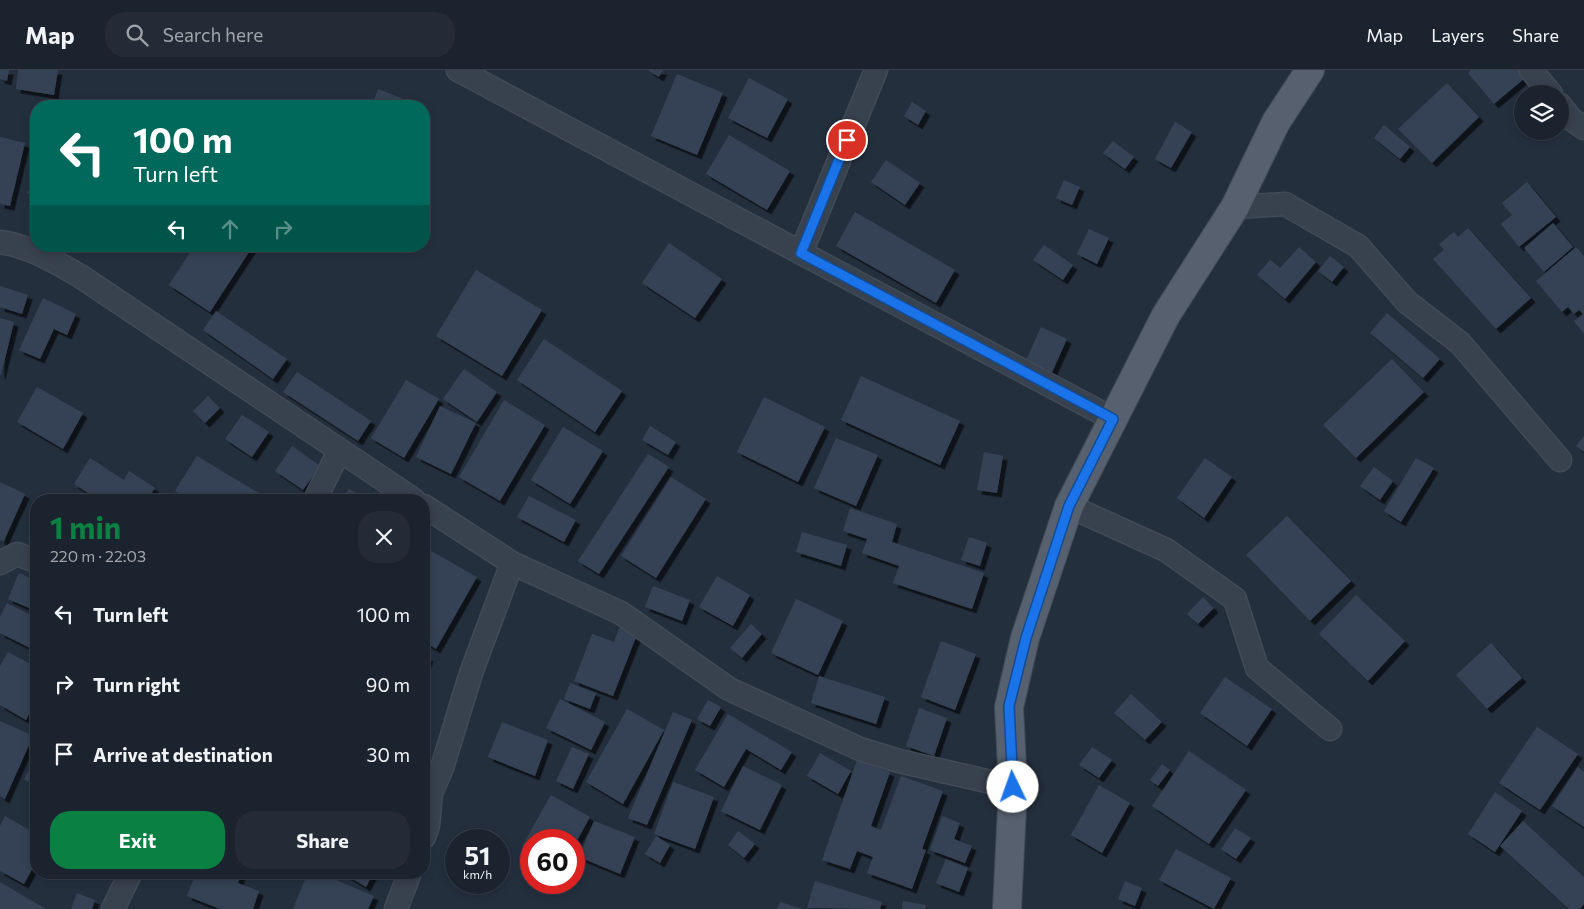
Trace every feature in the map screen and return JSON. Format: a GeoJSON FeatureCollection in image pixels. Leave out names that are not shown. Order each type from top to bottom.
{"type":"FeatureCollection","features":[{"type":"Feature","properties":{"kind":"main road"},"geometry":{"type":"LineString","coordinates":[[1007,909],[1013,787],[1009,706],[1026,638],[1069,506],[1166,315],[1235,207],[1276,122],[1310,70]]}},
{"type":"Feature","properties":{"kind":"street"},"geometry":{"type":"LineString","coordinates":[[458,70],[1113,419]]}},
{"type":"Feature","properties":{"kind":"street"},"geometry":{"type":"LineString","coordinates":[[801,253],[876,70]]}},
{"type":"Feature","properties":{"kind":"street"},"geometry":{"type":"LineString","coordinates":[[1531,70],[1544,85]]}},
{"type":"Feature","properties":{"kind":"street"},"geometry":{"type":"LineString","coordinates":[[1569,116],[1584,128]]}},
{"type":"Feature","properties":{"kind":"street"},"geometry":{"type":"LineString","coordinates":[[1235,207],[1285,204],[1358,246],[1407,302],[1460,343],[1560,460]]}},
{"type":"Feature","properties":{"kind":"street"},"geometry":{"type":"LineString","coordinates":[[0,242],[14,244],[30,250]]}},
{"type":"Feature","properties":{"kind":"street"},"geometry":{"type":"LineString","coordinates":[[36,252],[47,256],[80,276],[405,494]]}},
{"type":"Feature","properties":{"kind":"street"},"geometry":{"type":"LineString","coordinates":[[318,494],[339,451]]}},
{"type":"Feature","properties":{"kind":"street"},"geometry":{"type":"LineString","coordinates":[[1069,506],[1166,550],[1235,599],[1257,668],[1330,730]]}},
{"type":"Feature","properties":{"kind":"street"},"geometry":{"type":"LineString","coordinates":[[430,510],[512,563],[621,613],[729,689],[789,718],[860,749],[899,761],[1013,787]]}},
{"type":"Feature","properties":{"kind":"street"},"geometry":{"type":"LineString","coordinates":[[0,563],[18,554],[30,559]]}},
{"type":"Feature","properties":{"kind":"street"},"geometry":{"type":"LineString","coordinates":[[430,804],[431,793],[442,768],[470,673],[512,563]]}},
{"type":"Feature","properties":{"kind":"street"},"geometry":{"type":"LineString","coordinates":[[113,909],[128,879]]}},
{"type":"Feature","properties":{"kind":"street"},"geometry":{"type":"LineString","coordinates":[[396,909],[407,879]]}},
{"type":"Feature","properties":{"kind":"building"},"geometry":{"type":"Polygon","coordinates":[[[0,70],[9,70],[7,81],[0,79],[0,70]]]}},
{"type":"Feature","properties":{"kind":"building"},"geometry":{"type":"Polygon","coordinates":[[[18,70],[58,70],[54,95],[16,89],[18,70]]]}},
{"type":"Feature","properties":{"kind":"building"},"geometry":{"type":"Polygon","coordinates":[[[648,70],[663,70],[659,77],[648,70]]]}},
{"type":"Feature","properties":{"kind":"building"},"geometry":{"type":"Polygon","coordinates":[[[1471,70],[1520,70],[1526,77],[1514,85],[1514,87],[1494,104],[1468,73],[1471,70]]]}},
{"type":"Feature","properties":{"kind":"building"},"geometry":{"type":"Polygon","coordinates":[[[677,74],[723,93],[697,155],[651,136],[677,74]]]}},
{"type":"Feature","properties":{"kind":"building"},"geometry":{"type":"Polygon","coordinates":[[[749,78],[788,99],[767,138],[728,118],[749,78]]]}},
{"type":"Feature","properties":{"kind":"building"},"geometry":{"type":"Polygon","coordinates":[[[1447,83],[1479,117],[1432,163],[1398,129],[1447,83]]]}},
{"type":"Feature","properties":{"kind":"building"},"geometry":{"type":"Polygon","coordinates":[[[378,89],[406,100],[374,100],[378,89]]]}},
{"type":"Feature","properties":{"kind":"building"},"geometry":{"type":"Polygon","coordinates":[[[912,102],[926,111],[918,125],[904,116],[912,102]]]}},
{"type":"Feature","properties":{"kind":"building"},"geometry":{"type":"Polygon","coordinates":[[[1175,122],[1192,132],[1171,168],[1155,159],[1175,122]]]}},
{"type":"Feature","properties":{"kind":"building"},"geometry":{"type":"Polygon","coordinates":[[[1384,125],[1410,147],[1400,159],[1374,138],[1384,125]]]}},
{"type":"Feature","properties":{"kind":"building"},"geometry":{"type":"Polygon","coordinates":[[[729,135],[790,171],[767,210],[706,174],[729,135]]]}},
{"type":"Feature","properties":{"kind":"building"},"geometry":{"type":"Polygon","coordinates":[[[0,137],[25,143],[10,206],[0,204],[0,137]]]}},
{"type":"Feature","properties":{"kind":"building"},"geometry":{"type":"Polygon","coordinates":[[[1113,141],[1134,157],[1125,169],[1103,153],[1113,141]]]}},
{"type":"Feature","properties":{"kind":"building"},"geometry":{"type":"Polygon","coordinates":[[[886,160],[920,183],[905,205],[871,182],[886,160]]]}},
{"type":"Feature","properties":{"kind":"building"},"geometry":{"type":"Polygon","coordinates":[[[1064,180],[1080,187],[1072,205],[1056,198],[1064,180]]]}},
{"type":"Feature","properties":{"kind":"building"},"geometry":{"type":"Polygon","coordinates":[[[1527,182],[1556,217],[1519,247],[1501,224],[1512,215],[1502,203],[1527,182]]]}},
{"type":"Feature","properties":{"kind":"building"},"geometry":{"type":"Polygon","coordinates":[[[855,212],[955,270],[936,303],[836,246],[855,212]]]}},
{"type":"Feature","properties":{"kind":"building"},"geometry":{"type":"Polygon","coordinates":[[[1553,223],[1573,247],[1544,272],[1524,248],[1553,223]]]}},
{"type":"Feature","properties":{"kind":"building"},"geometry":{"type":"Polygon","coordinates":[[[1468,228],[1531,298],[1496,329],[1433,259],[1444,250],[1439,244],[1454,232],[1458,237],[1468,228]]]}},
{"type":"Feature","properties":{"kind":"building"},"geometry":{"type":"Polygon","coordinates":[[[1089,229],[1109,238],[1097,264],[1077,254],[1089,229]]]}},
{"type":"Feature","properties":{"kind":"building"},"geometry":{"type":"Polygon","coordinates":[[[669,243],[722,279],[695,318],[642,283],[669,243]]]}},
{"type":"Feature","properties":{"kind":"building"},"geometry":{"type":"Polygon","coordinates":[[[1044,245],[1073,265],[1063,280],[1033,260],[1044,245]]]}},
{"type":"Feature","properties":{"kind":"building"},"geometry":{"type":"Polygon","coordinates":[[[1299,247],[1316,262],[1285,299],[1257,275],[1270,260],[1280,268],[1299,247]]]}},
{"type":"Feature","properties":{"kind":"building"},"geometry":{"type":"Polygon","coordinates":[[[1576,247],[1584,256],[1584,334],[1574,321],[1583,314],[1579,310],[1574,314],[1568,307],[1562,312],[1536,281],[1576,247]]]}},
{"type":"Feature","properties":{"kind":"building"},"geometry":{"type":"Polygon","coordinates":[[[190,252],[249,252],[210,312],[169,285],[190,252]]]}},
{"type":"Feature","properties":{"kind":"building"},"geometry":{"type":"Polygon","coordinates":[[[1330,256],[1344,267],[1332,282],[1318,271],[1330,256]]]}},
{"type":"Feature","properties":{"kind":"building"},"geometry":{"type":"Polygon","coordinates":[[[476,270],[542,310],[502,376],[436,336],[476,270]]]}},
{"type":"Feature","properties":{"kind":"building"},"geometry":{"type":"Polygon","coordinates":[[[0,286],[28,295],[22,314],[0,307],[0,286]]]}},
{"type":"Feature","properties":{"kind":"building"},"geometry":{"type":"Polygon","coordinates":[[[43,298],[76,314],[67,335],[54,329],[40,359],[19,350],[43,298]]]}},
{"type":"Feature","properties":{"kind":"building"},"geometry":{"type":"Polygon","coordinates":[[[216,311],[287,359],[273,379],[203,330],[216,311]]]}},
{"type":"Feature","properties":{"kind":"building"},"geometry":{"type":"Polygon","coordinates":[[[1387,313],[1440,359],[1423,378],[1370,333],[1387,313]]]}},
{"type":"Feature","properties":{"kind":"building"},"geometry":{"type":"Polygon","coordinates":[[[0,318],[14,322],[1,375],[0,375],[0,318]]]}},
{"type":"Feature","properties":{"kind":"building"},"geometry":{"type":"Polygon","coordinates":[[[1041,327],[1067,339],[1050,377],[1024,365],[1041,327]]]}},
{"type":"Feature","properties":{"kind":"building"},"geometry":{"type":"Polygon","coordinates":[[[544,339],[622,391],[595,432],[517,380],[544,339]]]}},
{"type":"Feature","properties":{"kind":"building"},"geometry":{"type":"Polygon","coordinates":[[[1392,359],[1424,392],[1356,458],[1323,425],[1392,359]]]}},
{"type":"Feature","properties":{"kind":"building"},"geometry":{"type":"Polygon","coordinates":[[[464,369],[497,392],[477,422],[443,399],[464,369]]]}},
{"type":"Feature","properties":{"kind":"building"},"geometry":{"type":"Polygon","coordinates":[[[297,372],[371,421],[358,441],[283,392],[297,372]]]}},
{"type":"Feature","properties":{"kind":"building"},"geometry":{"type":"Polygon","coordinates":[[[861,376],[960,421],[940,465],[841,420],[861,376]]]}},
{"type":"Feature","properties":{"kind":"building"},"geometry":{"type":"Polygon","coordinates":[[[406,380],[439,399],[404,458],[371,438],[406,380]]]}},
{"type":"Feature","properties":{"kind":"building"},"geometry":{"type":"Polygon","coordinates":[[[37,387],[83,413],[63,449],[17,422],[37,387]]]}},
{"type":"Feature","properties":{"kind":"building"},"geometry":{"type":"Polygon","coordinates":[[[208,396],[220,408],[205,423],[193,411],[208,396]]]}},
{"type":"Feature","properties":{"kind":"building"},"geometry":{"type":"Polygon","coordinates":[[[764,397],[825,427],[798,482],[737,452],[764,397]]]}},
{"type":"Feature","properties":{"kind":"building"},"geometry":{"type":"Polygon","coordinates":[[[504,400],[545,425],[500,501],[459,477],[504,400]]]}},
{"type":"Feature","properties":{"kind":"building"},"geometry":{"type":"Polygon","coordinates":[[[440,406],[476,423],[451,474],[416,457],[440,406]]]}},
{"type":"Feature","properties":{"kind":"building"},"geometry":{"type":"Polygon","coordinates":[[[242,415],[269,432],[252,457],[225,439],[242,415]]]}},
{"type":"Feature","properties":{"kind":"building"},"geometry":{"type":"Polygon","coordinates":[[[650,426],[676,442],[668,455],[642,440],[650,426]]]}},
{"type":"Feature","properties":{"kind":"building"},"geometry":{"type":"Polygon","coordinates":[[[563,427],[603,451],[570,504],[531,480],[563,427]]]}},
{"type":"Feature","properties":{"kind":"building"},"geometry":{"type":"Polygon","coordinates":[[[1584,436],[1584,452],[1576,446],[1584,436]]]}},
{"type":"Feature","properties":{"kind":"building"},"geometry":{"type":"Polygon","coordinates":[[[836,438],[878,455],[856,506],[814,488],[836,438]]]}},
{"type":"Feature","properties":{"kind":"building"},"geometry":{"type":"Polygon","coordinates":[[[292,446],[320,466],[303,490],[275,471],[292,446]]]}},
{"type":"Feature","properties":{"kind":"building"},"geometry":{"type":"Polygon","coordinates":[[[984,452],[1003,456],[997,493],[977,490],[984,452]]]}},
{"type":"Feature","properties":{"kind":"building"},"geometry":{"type":"Polygon","coordinates":[[[648,454],[669,467],[599,574],[578,561],[648,454]]]}},
{"type":"Feature","properties":{"kind":"building"},"geometry":{"type":"Polygon","coordinates":[[[197,456],[260,494],[180,494],[175,491],[197,456]]]}},
{"type":"Feature","properties":{"kind":"building"},"geometry":{"type":"Polygon","coordinates":[[[90,458],[124,480],[129,471],[155,488],[151,494],[90,494],[74,484],[90,458]]]}},
{"type":"Feature","properties":{"kind":"building"},"geometry":{"type":"Polygon","coordinates":[[[1205,458],[1232,477],[1204,518],[1177,498],[1205,458]]]}},
{"type":"Feature","properties":{"kind":"building"},"geometry":{"type":"Polygon","coordinates":[[[1416,458],[1434,468],[1401,522],[1384,511],[1416,458]]]}},
{"type":"Feature","properties":{"kind":"building"},"geometry":{"type":"Polygon","coordinates":[[[1374,467],[1393,481],[1380,500],[1360,486],[1374,467]]]}},
{"type":"Feature","properties":{"kind":"building"},"geometry":{"type":"Polygon","coordinates":[[[671,477],[706,499],[656,578],[621,556],[671,477]]]}},
{"type":"Feature","properties":{"kind":"building"},"geometry":{"type":"Polygon","coordinates":[[[0,482],[25,494],[4,541],[0,540],[0,482]]]}},
{"type":"Feature","properties":{"kind":"building"},"geometry":{"type":"Polygon","coordinates":[[[349,489],[358,494],[346,494],[349,489]]]}},
{"type":"Feature","properties":{"kind":"building"},"geometry":{"type":"Polygon","coordinates":[[[529,496],[576,520],[564,542],[517,517],[529,496]]]}},
{"type":"Feature","properties":{"kind":"building"},"geometry":{"type":"Polygon","coordinates":[[[850,508],[897,524],[892,542],[984,573],[972,609],[893,583],[899,566],[862,553],[867,539],[843,531],[850,508]]]}},
{"type":"Feature","properties":{"kind":"building"},"geometry":{"type":"Polygon","coordinates":[[[1287,516],[1351,581],[1310,621],[1246,555],[1287,516]]]}},
{"type":"Feature","properties":{"kind":"building"},"geometry":{"type":"Polygon","coordinates":[[[802,532],[847,545],[841,566],[796,552],[802,532]]]}},
{"type":"Feature","properties":{"kind":"building"},"geometry":{"type":"Polygon","coordinates":[[[969,537],[987,543],[980,566],[961,560],[969,537]]]}},
{"type":"Feature","properties":{"kind":"building"},"geometry":{"type":"Polygon","coordinates":[[[430,550],[477,577],[436,649],[430,646],[430,550]]]}},
{"type":"Feature","properties":{"kind":"building"},"geometry":{"type":"Polygon","coordinates":[[[19,573],[30,578],[30,608],[8,599],[19,573]]]}},
{"type":"Feature","properties":{"kind":"building"},"geometry":{"type":"Polygon","coordinates":[[[717,576],[750,595],[733,626],[699,607],[717,576]]]}},
{"type":"Feature","properties":{"kind":"building"},"geometry":{"type":"Polygon","coordinates":[[[653,586],[690,600],[682,621],[645,607],[653,586]]]}},
{"type":"Feature","properties":{"kind":"building"},"geometry":{"type":"Polygon","coordinates":[[[1356,595],[1405,641],[1368,681],[1319,634],[1356,595]]]}},
{"type":"Feature","properties":{"kind":"building"},"geometry":{"type":"Polygon","coordinates":[[[1203,597],[1214,608],[1198,624],[1187,614],[1203,597]]]}},
{"type":"Feature","properties":{"kind":"building"},"geometry":{"type":"Polygon","coordinates":[[[796,599],[843,621],[818,675],[771,653],[796,599]]]}},
{"type":"Feature","properties":{"kind":"building"},"geometry":{"type":"Polygon","coordinates":[[[7,603],[30,615],[30,648],[0,633],[0,617],[7,603]]]}},
{"type":"Feature","properties":{"kind":"building"},"geometry":{"type":"Polygon","coordinates":[[[751,624],[762,634],[742,658],[730,648],[751,624]]]}},
{"type":"Feature","properties":{"kind":"building"},"geometry":{"type":"Polygon","coordinates":[[[620,626],[638,632],[613,696],[574,681],[592,634],[614,642],[620,626]]]}},
{"type":"Feature","properties":{"kind":"building"},"geometry":{"type":"Polygon","coordinates":[[[941,641],[976,654],[955,710],[921,697],[941,641]]]}},
{"type":"Feature","properties":{"kind":"building"},"geometry":{"type":"Polygon","coordinates":[[[1491,643],[1522,678],[1487,709],[1456,675],[1491,643]]]}},
{"type":"Feature","properties":{"kind":"building"},"geometry":{"type":"Polygon","coordinates":[[[8,652],[30,664],[30,712],[26,720],[0,705],[0,666],[8,652]]]}},
{"type":"Feature","properties":{"kind":"building"},"geometry":{"type":"Polygon","coordinates":[[[819,676],[885,697],[876,724],[811,703],[819,676]]]}},
{"type":"Feature","properties":{"kind":"building"},"geometry":{"type":"Polygon","coordinates":[[[1225,677],[1272,709],[1247,746],[1200,713],[1225,677]]]}},
{"type":"Feature","properties":{"kind":"building"},"geometry":{"type":"Polygon","coordinates":[[[570,683],[596,693],[590,709],[564,699],[570,683]]]}},
{"type":"Feature","properties":{"kind":"building"},"geometry":{"type":"Polygon","coordinates":[[[1131,694],[1162,722],[1145,740],[1114,713],[1131,694]]]}},
{"type":"Feature","properties":{"kind":"building"},"geometry":{"type":"Polygon","coordinates":[[[560,699],[605,722],[591,750],[546,728],[560,699]]]}},
{"type":"Feature","properties":{"kind":"building"},"geometry":{"type":"Polygon","coordinates":[[[708,700],[721,707],[710,726],[697,719],[708,700]]]}},
{"type":"Feature","properties":{"kind":"building"},"geometry":{"type":"Polygon","coordinates":[[[919,708],[947,718],[934,756],[906,746],[919,708]]]}},
{"type":"Feature","properties":{"kind":"building"},"geometry":{"type":"Polygon","coordinates":[[[627,709],[664,730],[623,804],[586,782],[627,709]]]}},
{"type":"Feature","properties":{"kind":"building"},"geometry":{"type":"Polygon","coordinates":[[[673,712],[692,720],[647,825],[628,818],[673,712]]]}},
{"type":"Feature","properties":{"kind":"building"},"geometry":{"type":"Polygon","coordinates":[[[728,714],[792,752],[781,770],[746,749],[724,787],[695,770],[728,714]]]}},
{"type":"Feature","properties":{"kind":"building"},"geometry":{"type":"Polygon","coordinates":[[[0,721],[30,735],[30,743],[5,799],[0,796],[0,721]]]}},
{"type":"Feature","properties":{"kind":"building"},"geometry":{"type":"Polygon","coordinates":[[[502,722],[548,740],[535,776],[488,757],[502,722]]]}},
{"type":"Feature","properties":{"kind":"building"},"geometry":{"type":"Polygon","coordinates":[[[1537,727],[1578,754],[1540,810],[1499,783],[1537,727]]]}},
{"type":"Feature","properties":{"kind":"building"},"geometry":{"type":"Polygon","coordinates":[[[572,747],[589,754],[573,789],[556,781],[572,747]]]}},
{"type":"Feature","properties":{"kind":"building"},"geometry":{"type":"Polygon","coordinates":[[[1092,747],[1112,760],[1099,778],[1079,765],[1092,747]]]}},
{"type":"Feature","properties":{"kind":"building"},"geometry":{"type":"Polygon","coordinates":[[[1189,751],[1246,790],[1209,844],[1152,806],[1189,751]]]}},
{"type":"Feature","properties":{"kind":"building"},"geometry":{"type":"Polygon","coordinates":[[[820,753],[851,771],[838,794],[807,776],[820,753]]]}},
{"type":"Feature","properties":{"kind":"building"},"geometry":{"type":"Polygon","coordinates":[[[857,760],[890,772],[871,826],[881,830],[901,776],[943,791],[922,849],[926,850],[912,889],[867,873],[873,857],[857,851],[850,869],[822,860],[857,760]]]}},
{"type":"Feature","properties":{"kind":"building"},"geometry":{"type":"Polygon","coordinates":[[[1162,764],[1170,770],[1158,786],[1150,780],[1162,764]]]}},
{"type":"Feature","properties":{"kind":"building"},"geometry":{"type":"Polygon","coordinates":[[[743,766],[782,785],[760,830],[721,811],[743,766]]]}},
{"type":"Feature","properties":{"kind":"building"},"geometry":{"type":"Polygon","coordinates":[[[1578,767],[1584,772],[1584,827],[1552,806],[1578,767]]]}},
{"type":"Feature","properties":{"kind":"building"},"geometry":{"type":"Polygon","coordinates":[[[30,768],[30,782],[24,779],[30,768]]]}},
{"type":"Feature","properties":{"kind":"building"},"geometry":{"type":"Polygon","coordinates":[[[673,782],[714,797],[695,849],[654,834],[673,782]]]}},
{"type":"Feature","properties":{"kind":"building"},"geometry":{"type":"Polygon","coordinates":[[[1099,785],[1130,803],[1102,853],[1071,835],[1099,785]]]}},
{"type":"Feature","properties":{"kind":"building"},"geometry":{"type":"Polygon","coordinates":[[[1495,792],[1522,811],[1495,852],[1468,834],[1495,792]]]}},
{"type":"Feature","properties":{"kind":"building"},"geometry":{"type":"Polygon","coordinates":[[[551,795],[590,817],[583,829],[532,829],[551,795]]]}},
{"type":"Feature","properties":{"kind":"building"},"geometry":{"type":"Polygon","coordinates":[[[5,816],[30,831],[30,873],[24,884],[0,871],[0,826],[5,816]]]}},
{"type":"Feature","properties":{"kind":"building"},"geometry":{"type":"Polygon","coordinates":[[[942,816],[960,823],[954,839],[972,846],[965,863],[930,850],[942,816]]]}},
{"type":"Feature","properties":{"kind":"building"},"geometry":{"type":"Polygon","coordinates":[[[594,821],[635,837],[620,874],[585,859],[585,843],[594,821]]]}},
{"type":"Feature","properties":{"kind":"building"},"geometry":{"type":"Polygon","coordinates":[[[1523,821],[1584,877],[1584,904],[1580,909],[1569,909],[1500,846],[1523,821]]]}},
{"type":"Feature","properties":{"kind":"building"},"geometry":{"type":"Polygon","coordinates":[[[1235,828],[1251,838],[1236,859],[1221,849],[1235,828]]]}},
{"type":"Feature","properties":{"kind":"building"},"geometry":{"type":"Polygon","coordinates":[[[738,831],[755,844],[744,858],[728,845],[738,831]]]}},
{"type":"Feature","properties":{"kind":"building"},"geometry":{"type":"Polygon","coordinates":[[[656,836],[670,845],[660,863],[645,854],[656,836]]]}},
{"type":"Feature","properties":{"kind":"building"},"geometry":{"type":"Polygon","coordinates":[[[1176,849],[1231,878],[1214,909],[1159,880],[1176,849]]]}},
{"type":"Feature","properties":{"kind":"building"},"geometry":{"type":"Polygon","coordinates":[[[946,859],[968,868],[959,892],[936,883],[946,859]]]}},
{"type":"Feature","properties":{"kind":"building"},"geometry":{"type":"Polygon","coordinates":[[[193,879],[239,879],[238,883],[259,891],[253,909],[220,909],[187,896],[193,879]]]}},
{"type":"Feature","properties":{"kind":"building"},"geometry":{"type":"Polygon","coordinates":[[[305,879],[334,879],[374,896],[368,909],[293,909],[305,879]]]}},
{"type":"Feature","properties":{"kind":"building"},"geometry":{"type":"Polygon","coordinates":[[[353,879],[370,879],[366,887],[353,879]]]}},
{"type":"Feature","properties":{"kind":"building"},"geometry":{"type":"Polygon","coordinates":[[[815,881],[882,902],[880,909],[807,908],[815,881]]]}},
{"type":"Feature","properties":{"kind":"building"},"geometry":{"type":"Polygon","coordinates":[[[1125,881],[1142,888],[1135,906],[1118,899],[1125,881]]]}},
{"type":"Feature","properties":{"kind":"building"},"geometry":{"type":"Polygon","coordinates":[[[0,882],[46,909],[0,909],[0,882]]]}},
{"type":"Feature","properties":{"kind":"building"},"geometry":{"type":"Polygon","coordinates":[[[77,893],[95,900],[92,909],[71,909],[77,893]]]}},
{"type":"Feature","properties":{"kind":"building"},"geometry":{"type":"Polygon","coordinates":[[[903,901],[926,905],[925,909],[902,909],[903,901]]]}},
{"type":"Feature","properties":{"kind":"building"},"geometry":{"type":"Polygon","coordinates":[[[780,902],[802,909],[777,909],[780,902]]]}},
{"type":"Feature","properties":{"kind":"route"},"geometry":{"type":"LineString","coordinates":[[847,140],[801,253],[1113,419],[1069,506],[1026,638],[1009,706],[1013,787]]}}]}
